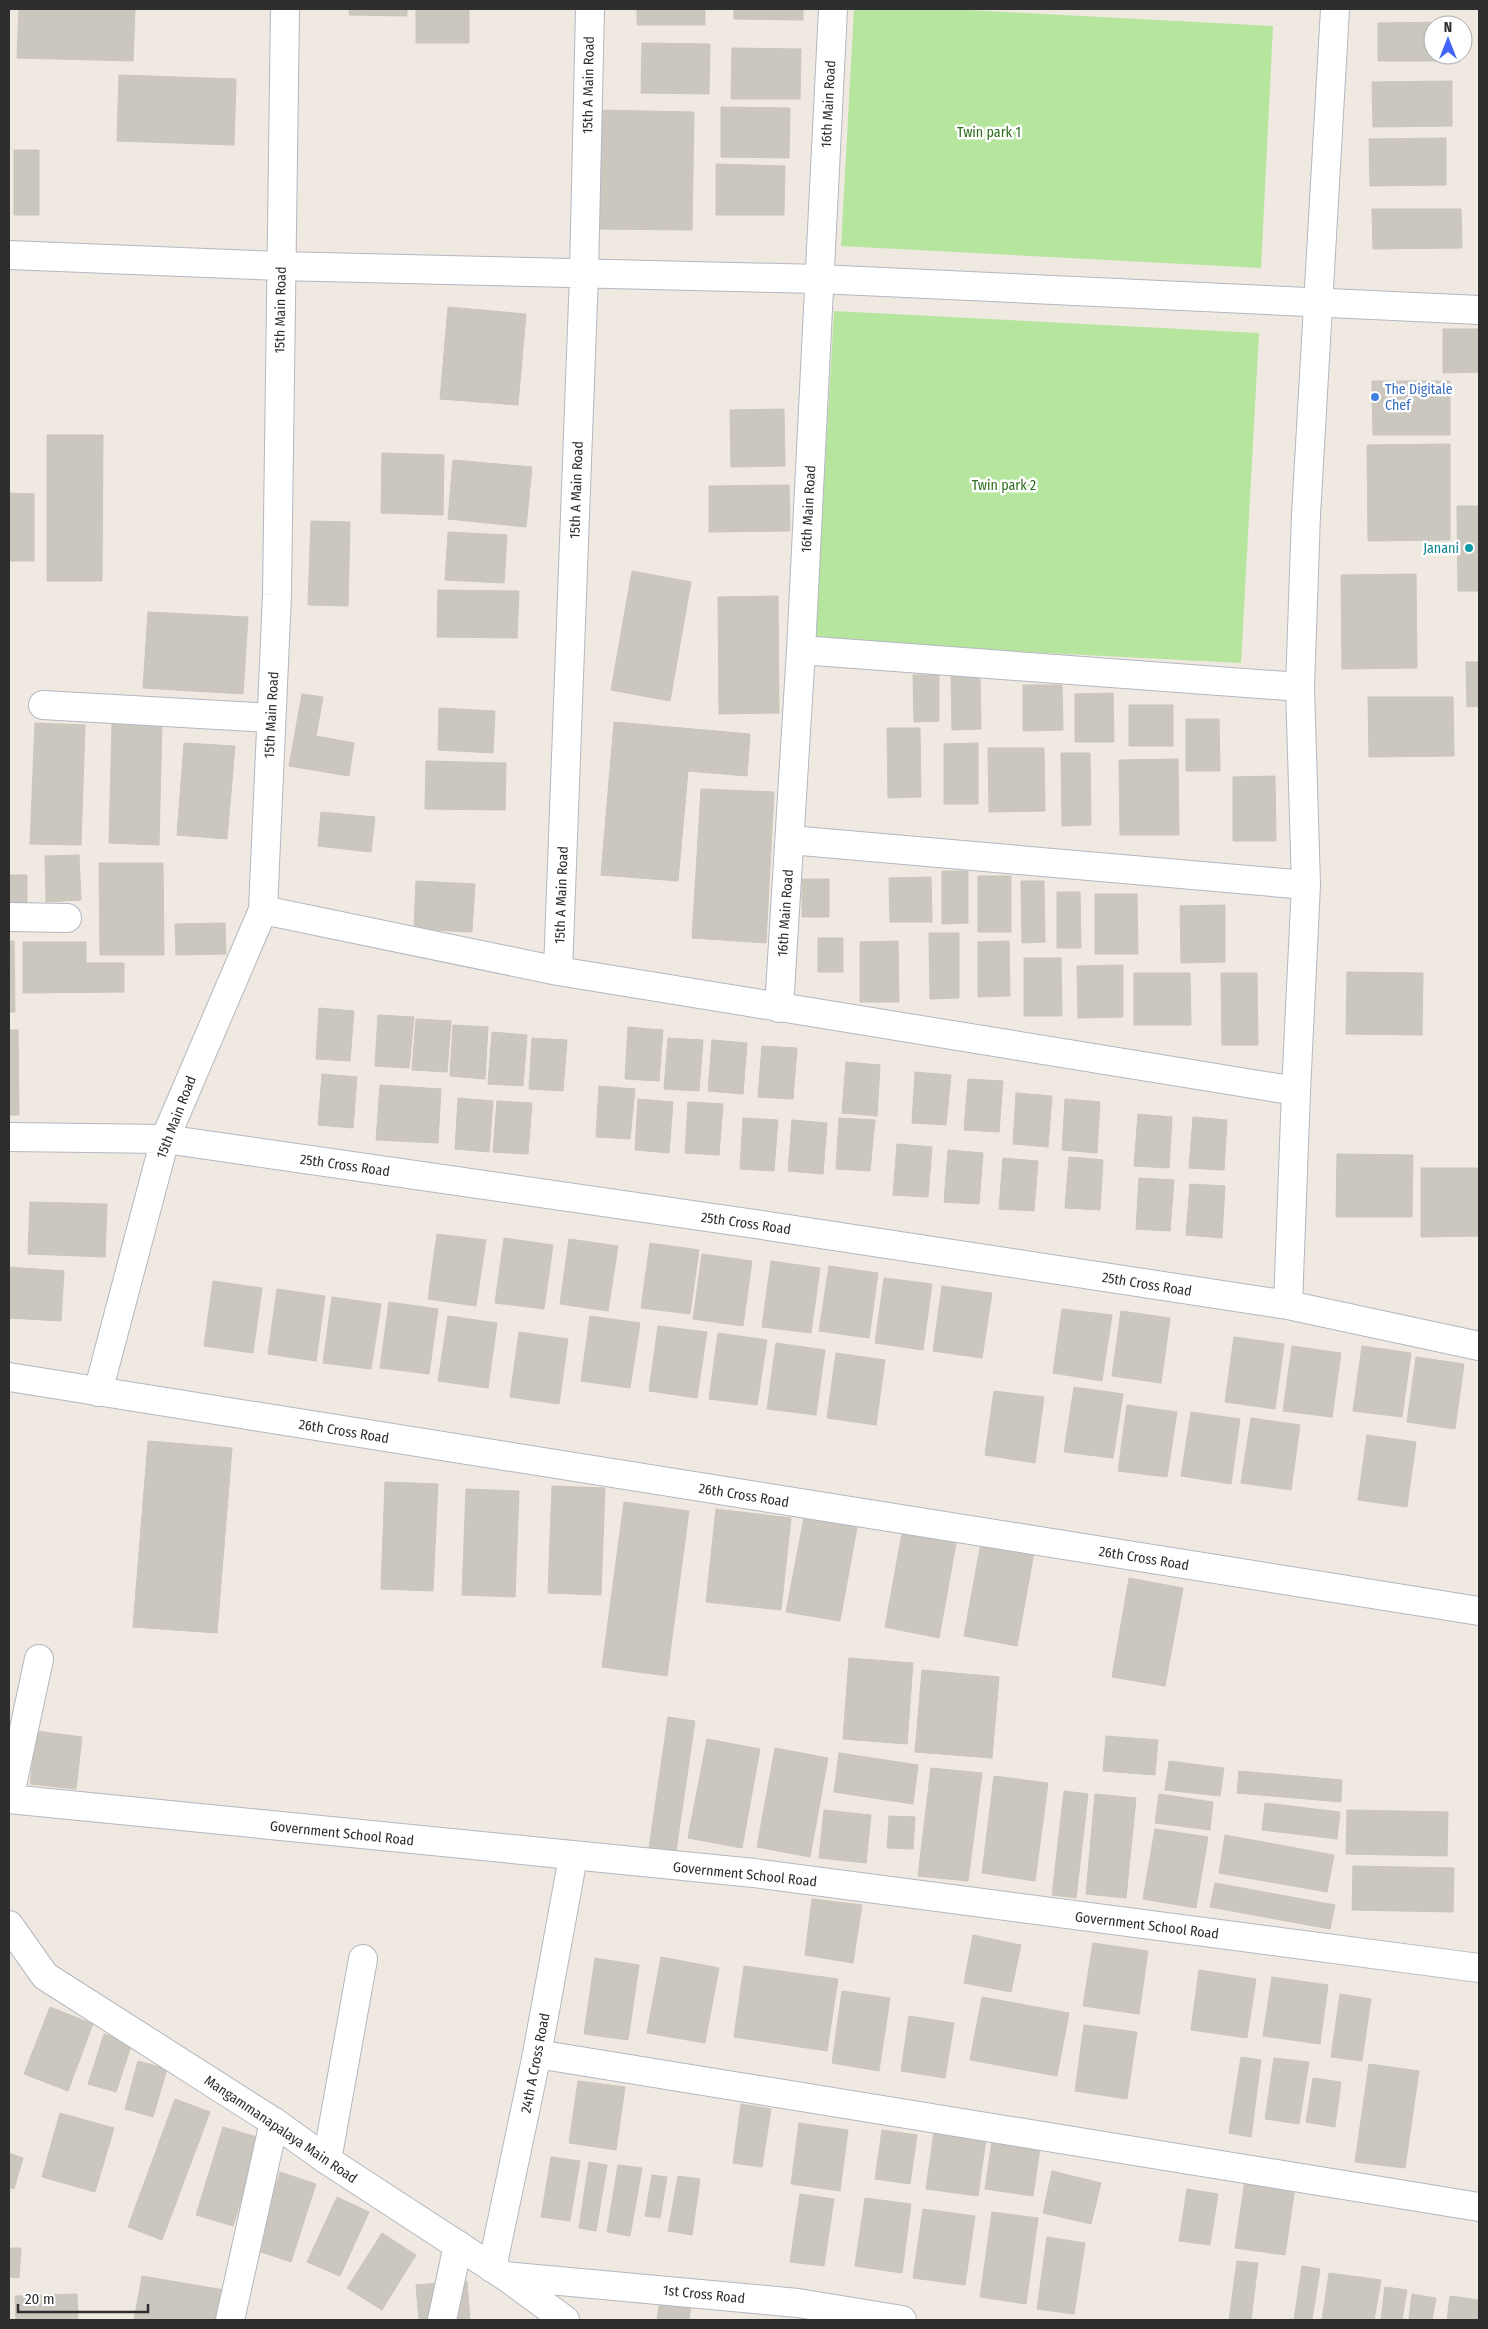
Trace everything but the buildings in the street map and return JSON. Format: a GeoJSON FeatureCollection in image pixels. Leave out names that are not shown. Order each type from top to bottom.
{"type":"FeatureCollection","features":[{"type":"Feature","properties":{"kind":"street","name":"15th Main Road"},"geometry":{"type":"LineString","coordinates":[[98,1392],[165,1139],[263,910],[277,595],[285,9]]}},
{"type":"Feature","properties":{"kind":"street","name":"15th A Main Road"},"geometry":{"type":"LineString","coordinates":[[558,971],[584,274],[590,9]]}},
{"type":"Feature","properties":{"kind":"street","name":"16th Main Road"},"geometry":{"type":"LineString","coordinates":[[778,1008],[801,650],[833,9]]}},
{"type":"Feature","properties":{"kind":"street"},"geometry":{"type":"LineString","coordinates":[[1288,1305],[1306,885],[1300,687],[1306,514],[1334,9]]}},
{"type":"Feature","properties":{"kind":"street"},"geometry":{"type":"LineString","coordinates":[[9,255],[280,266],[819,278],[1479,310]]}},
{"type":"Feature","properties":{"kind":"street"},"geometry":{"type":"LineString","coordinates":[[801,650],[1300,687]]}},
{"type":"Feature","properties":{"kind":"street"},"geometry":{"type":"LineString","coordinates":[[43,705],[271,718]]}},
{"type":"Feature","properties":{"kind":"street"},"geometry":{"type":"LineString","coordinates":[[790,840],[1306,885]]}},
{"type":"Feature","properties":{"kind":"street"},"geometry":{"type":"LineString","coordinates":[[263,910],[558,971],[1296,1091]]}},
{"type":"Feature","properties":{"kind":"street"},"geometry":{"type":"LineString","coordinates":[[9,917],[67,918]]}},
{"type":"Feature","properties":{"kind":"street","name":"25th Cross Road"},"geometry":{"type":"LineString","coordinates":[[9,1137],[165,1139],[752,1223],[1288,1305],[1479,1346]]}},
{"type":"Feature","properties":{"kind":"street","name":"26th Cross Road"},"geometry":{"type":"LineString","coordinates":[[9,1377],[1479,1612]]}},
{"type":"Feature","properties":{"kind":"street"},"geometry":{"type":"LineString","coordinates":[[9,1799],[39,1659]]}},
{"type":"Feature","properties":{"kind":"street","name":"Government School Road"},"geometry":{"type":"LineString","coordinates":[[9,1799],[754,1874],[1479,1968]]}},
{"type":"Feature","properties":{"kind":"street","name":"24th A Cross Road"},"geometry":{"type":"LineString","coordinates":[[499,2272],[573,1857]]}},
{"type":"Feature","properties":{"kind":"street","name":"Mangammanapalaya Main Road"},"geometry":{"type":"LineString","coordinates":[[9,1926],[45,1976],[274,2122],[327,2160],[499,2272],[565,2320]]}},
{"type":"Feature","properties":{"kind":"street"},"geometry":{"type":"LineString","coordinates":[[327,2160],[363,1959]]}},
{"type":"Feature","properties":{"kind":"street"},"geometry":{"type":"LineString","coordinates":[[537,2054],[1479,2207]]}},
{"type":"Feature","properties":{"kind":"street"},"geometry":{"type":"LineString","coordinates":[[230,2320],[274,2122]]}},
{"type":"Feature","properties":{"kind":"street"},"geometry":{"type":"LineString","coordinates":[[442,2320],[458,2245]]}},
{"type":"Feature","properties":{"kind":"street","name":"1st Cross Road"},"geometry":{"type":"LineString","coordinates":[[499,2272],[798,2303],[902,2320]]}},
{"type":"Feature","properties":{"kind":"green space","name":"Twin park 1"},"geometry":{"type":"Polygon","coordinates":[[[854,9],[948,9],[1273,26],[1261,268],[841,246],[854,9]]]}},
{"type":"Feature","properties":{"kind":"green space","name":"Twin park 2"},"geometry":{"type":"Polygon","coordinates":[[[834,311],[1259,333],[1241,663],[815,641],[834,311]]]}},
{"type":"Feature","properties":{"kind":"place","name":"The Digitale Chef"},"geometry":{"type":"Point","coordinates":[1375,397]}},
{"type":"Feature","properties":{"kind":"place","name":"Janani"},"geometry":{"type":"Point","coordinates":[1469,548]}}]}
